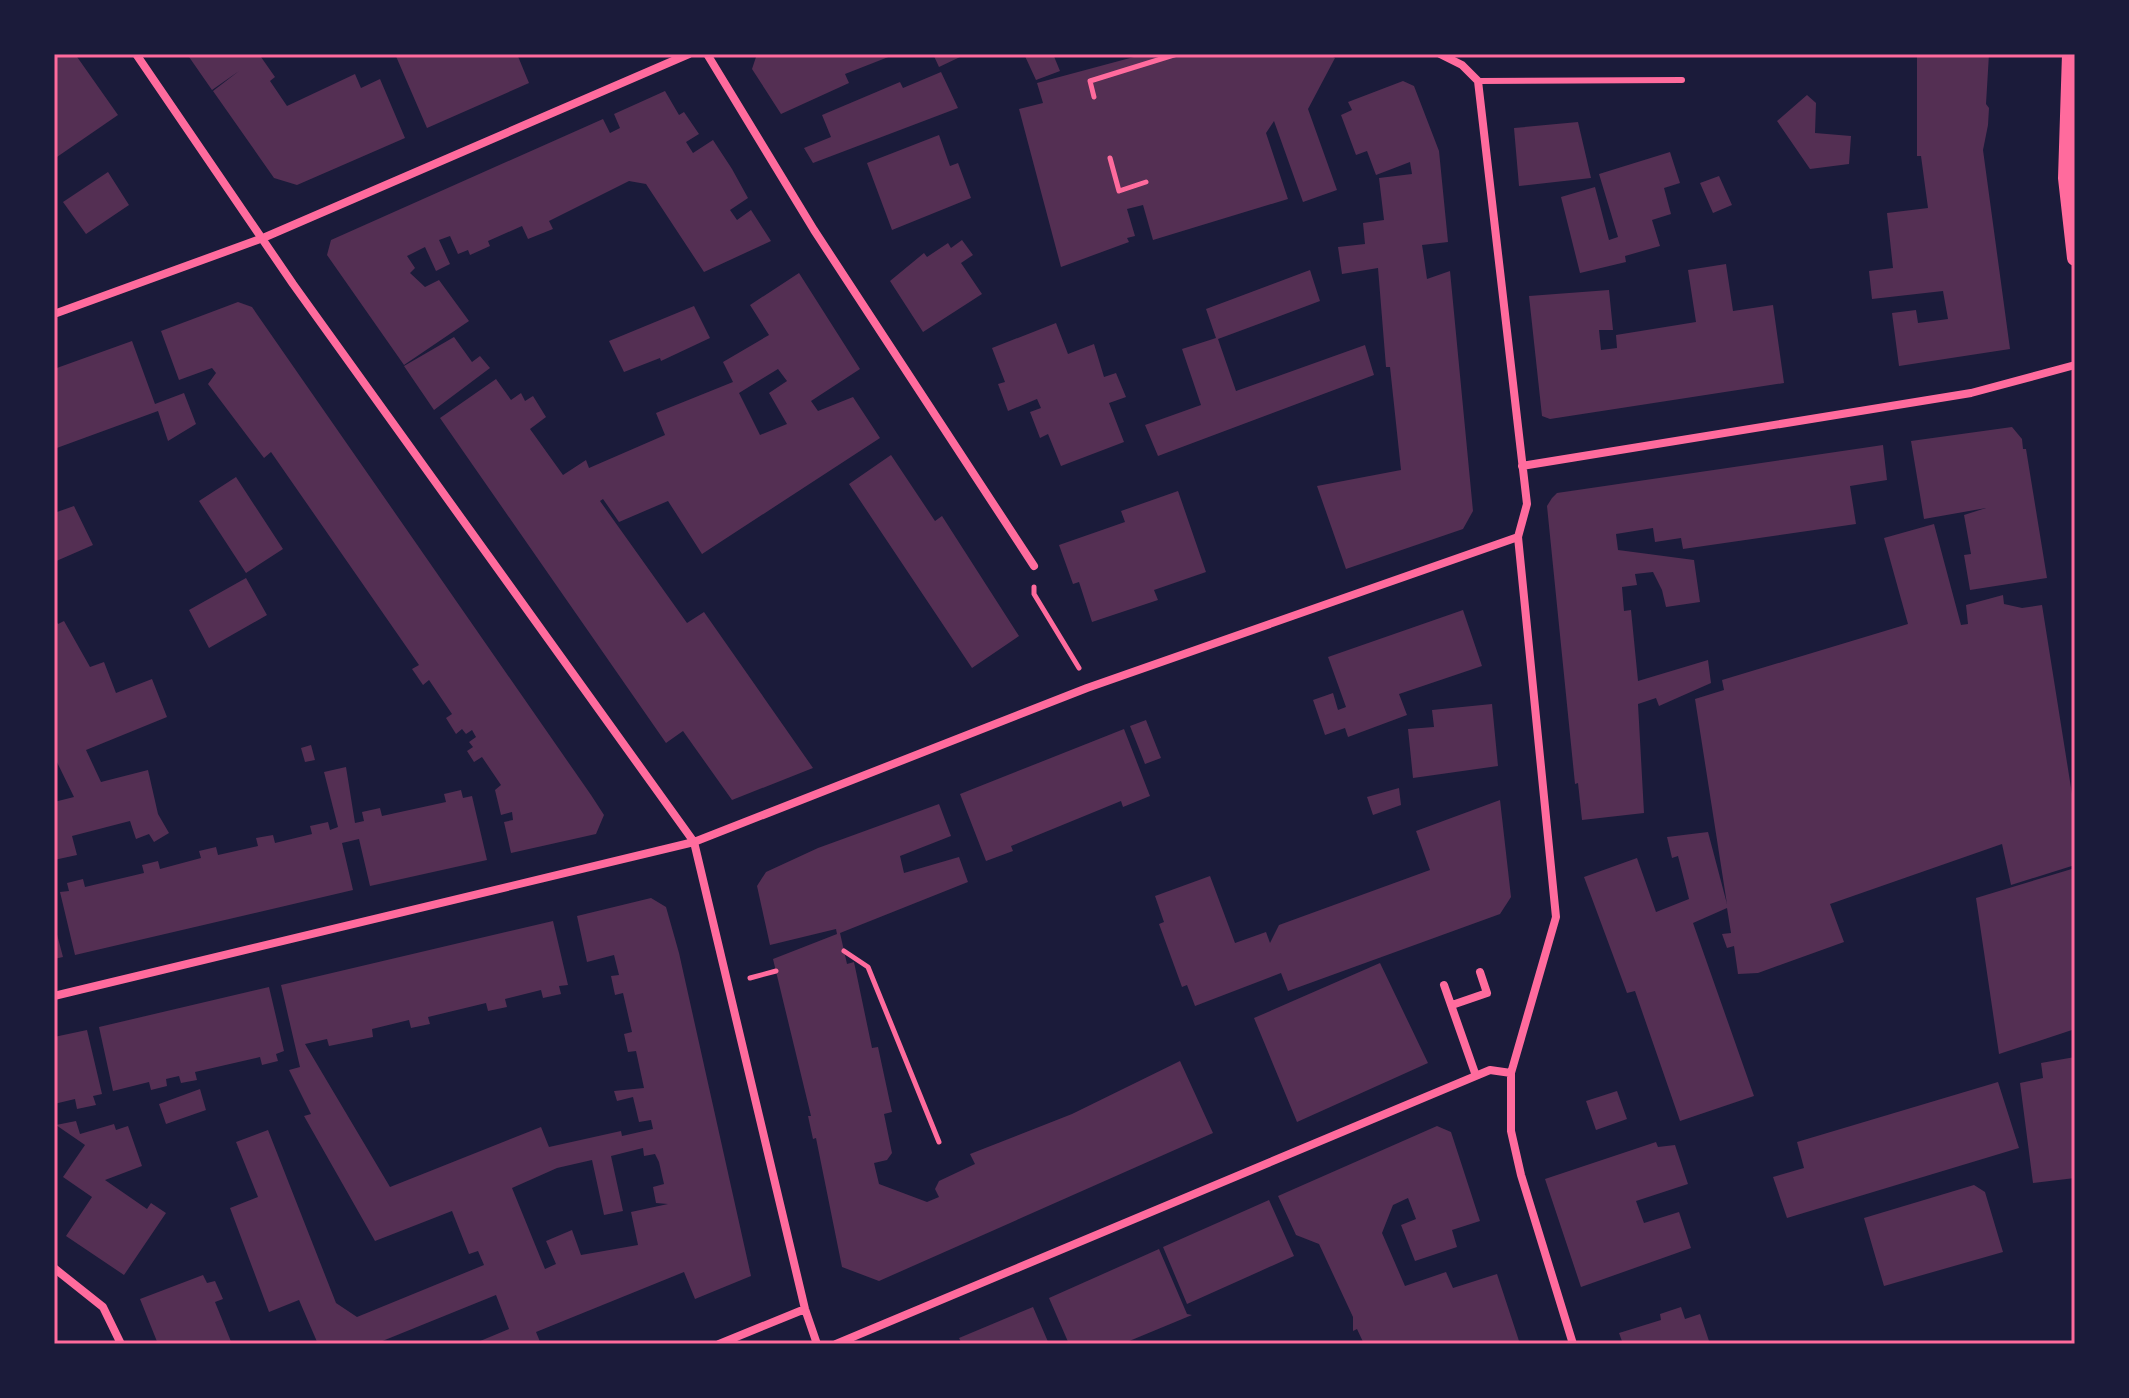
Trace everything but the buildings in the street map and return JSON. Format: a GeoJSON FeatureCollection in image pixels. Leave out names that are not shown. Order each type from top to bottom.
{"type":"FeatureCollection","features":[{"type":"Feature","properties":{"kind":"main road"},"geometry":{"type":"LineString","coordinates":[[2070,54],[2066,178],[2075,258]]}},
{"type":"Feature","properties":{"kind":"street"},"geometry":{"type":"LineString","coordinates":[[136,54],[263,238],[694,842],[805,1309],[817,1344]]}},
{"type":"Feature","properties":{"kind":"street"},"geometry":{"type":"LineString","coordinates":[[54,314],[263,238],[689,54]]}},
{"type":"Feature","properties":{"kind":"street"},"geometry":{"type":"LineString","coordinates":[[707,54],[814,230],[1034,566]]}},
{"type":"Feature","properties":{"kind":"street"},"geometry":{"type":"LineString","coordinates":[[1440,54],[1462,65],[1478,81],[1527,504],[1518,537],[1556,917],[1511,1073],[1514,1146],[1573,1344]]}},
{"type":"Feature","properties":{"kind":"street"},"geometry":{"type":"LineString","coordinates":[[1522,466],[1971,393],[2075,365]]}},
{"type":"Feature","properties":{"kind":"street"},"geometry":{"type":"LineString","coordinates":[[54,996],[694,842],[1087,688],[1518,537]]}},
{"type":"Feature","properties":{"kind":"street"},"geometry":{"type":"LineString","coordinates":[[1452,1005],[1487,993],[1480,972]]}},
{"type":"Feature","properties":{"kind":"street"},"geometry":{"type":"LineString","coordinates":[[1444,985],[1476,1076]]}},
{"type":"Feature","properties":{"kind":"street"},"geometry":{"type":"LineString","coordinates":[[836,1344],[1490,1070],[1511,1073]]}},
{"type":"Feature","properties":{"kind":"street"},"geometry":{"type":"LineString","coordinates":[[54,1268],[103,1307],[121,1344]]}},
{"type":"Feature","properties":{"kind":"street"},"geometry":{"type":"LineString","coordinates":[[719,1344],[805,1309]]}},
{"type":"Feature","properties":{"kind":"lane"},"geometry":{"type":"LineString","coordinates":[[1478,81],[1682,80]]}},
{"type":"Feature","properties":{"kind":"path"},"geometry":{"type":"LineString","coordinates":[[1094,97],[1090,81],[1185,54]]}},
{"type":"Feature","properties":{"kind":"path"},"geometry":{"type":"LineString","coordinates":[[1110,158],[1119,191],[1146,182]]}},
{"type":"Feature","properties":{"kind":"path"},"geometry":{"type":"LineString","coordinates":[[1034,566],[1034,594],[1073,653],[1087,688]]}},
{"type":"Feature","properties":{"kind":"path"},"geometry":{"type":"LineString","coordinates":[[844,951],[868,967],[939,1142]]}}]}
